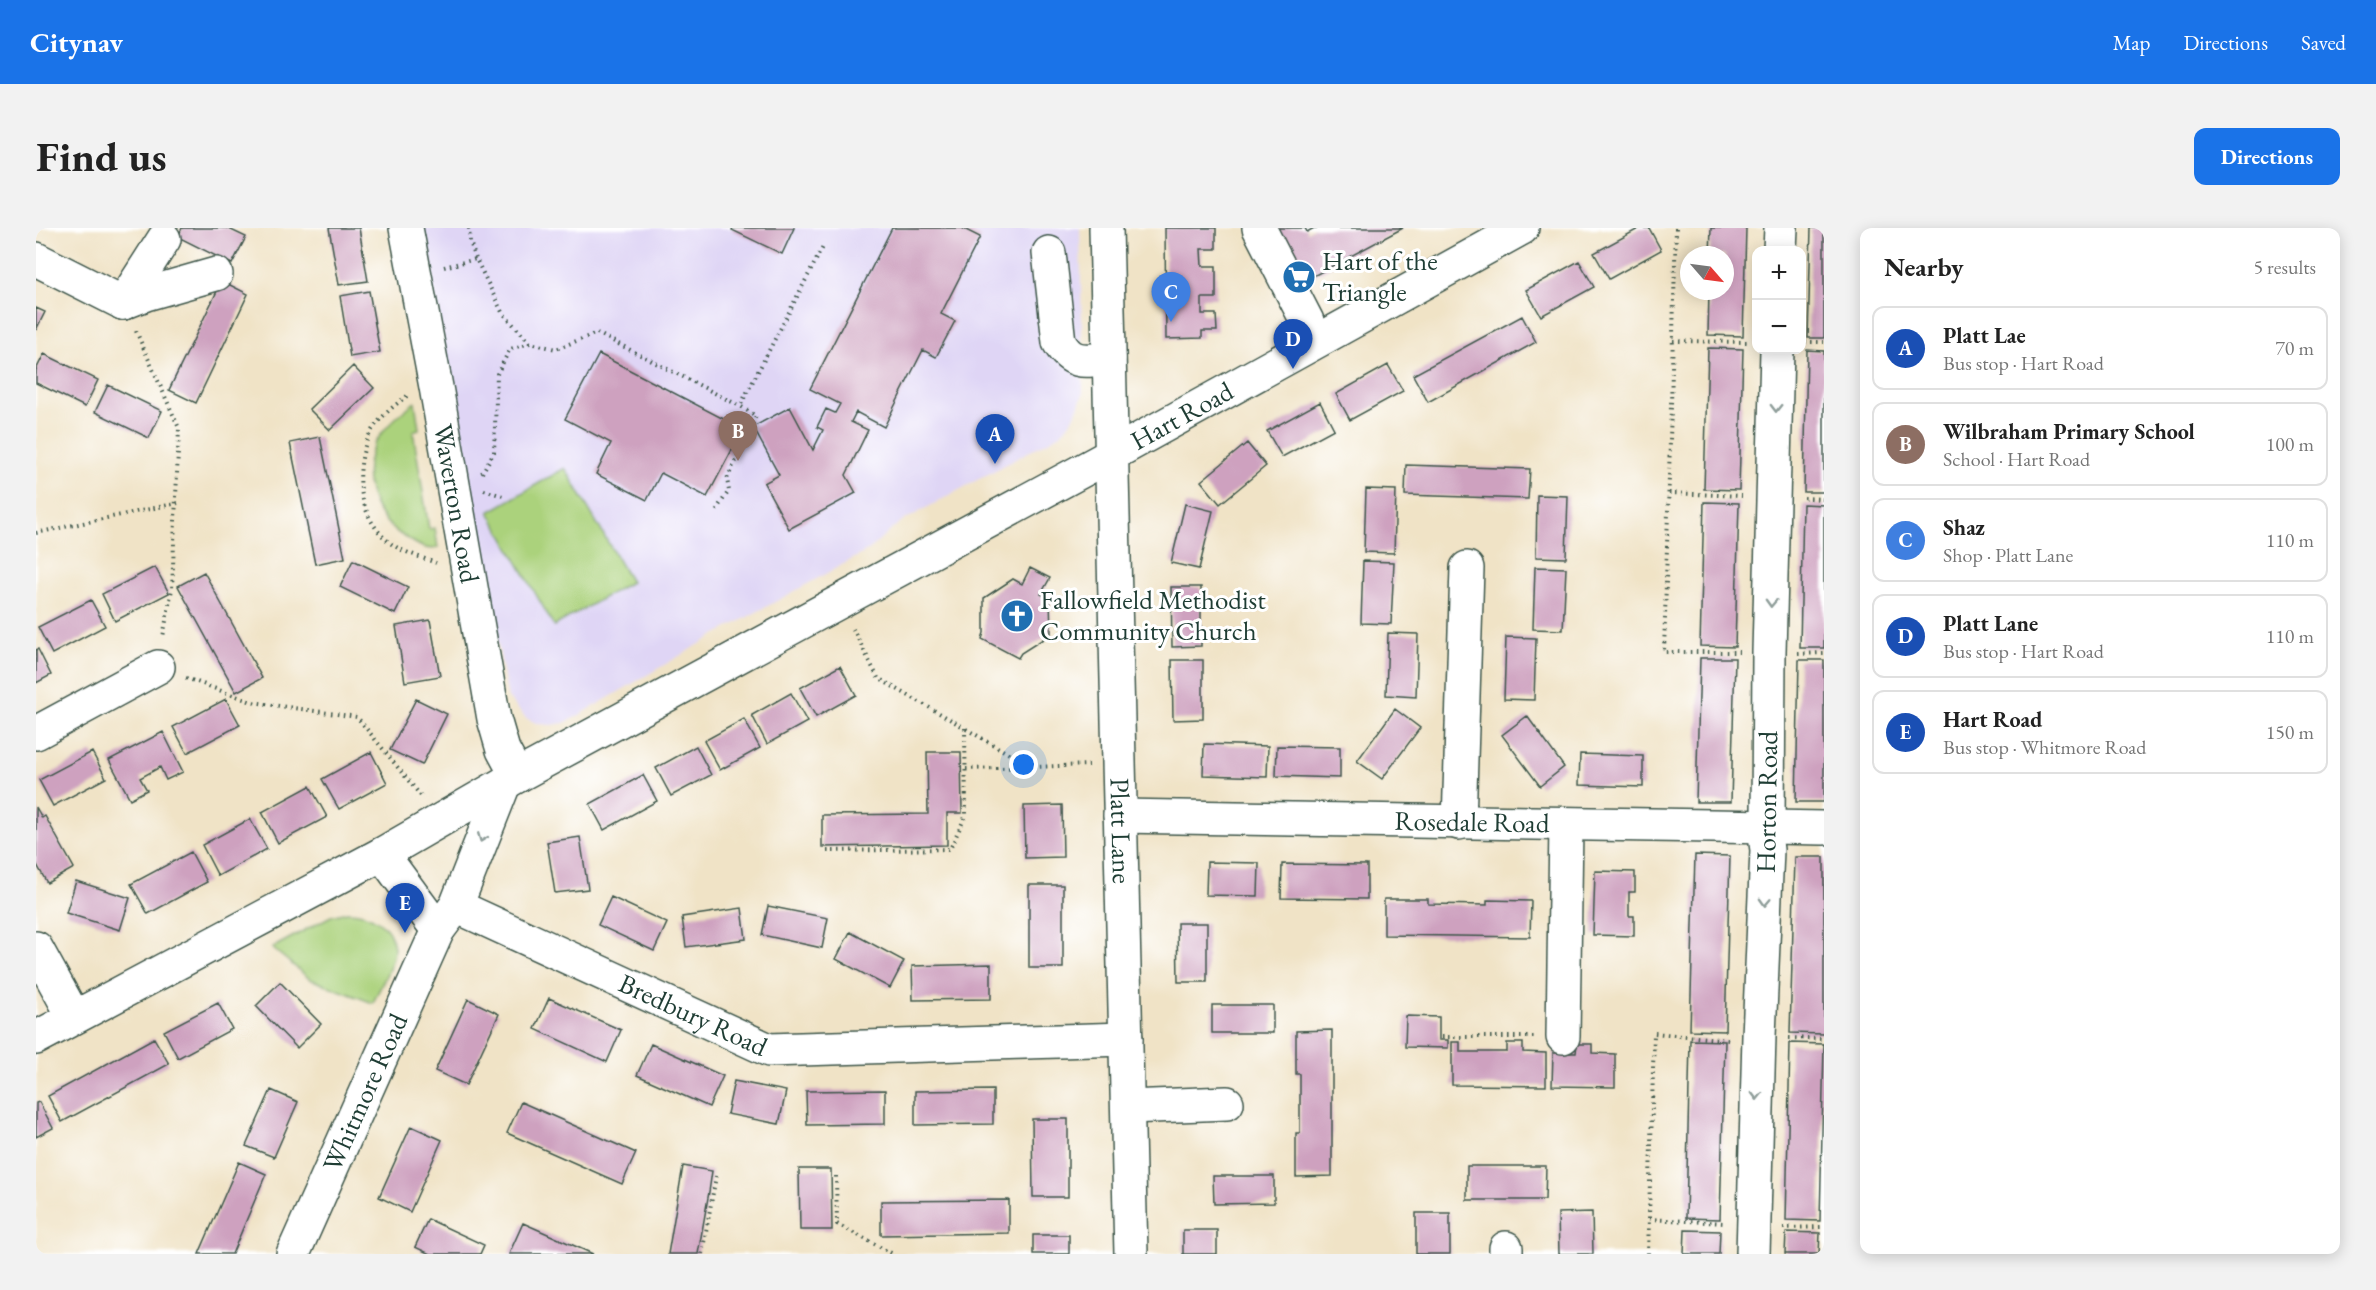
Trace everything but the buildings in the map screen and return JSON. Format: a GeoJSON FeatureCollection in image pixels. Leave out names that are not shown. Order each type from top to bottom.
{"type":"FeatureCollection","features":[{"type":"Feature","properties":{"kind":"street","name":"Waverton Road"},"geometry":{"type":"LineString","coordinates":[[406,228],[494,719],[510,780]]}},
{"type":"Feature","properties":{"kind":"street","name":"Platt Lane"},"geometry":{"type":"LineString","coordinates":[[1106,228],[1131,1254]]}},
{"type":"Feature","properties":{"kind":"street"},"geometry":{"type":"LineString","coordinates":[[1259,228],[1307,321]]}},
{"type":"Feature","properties":{"kind":"street","name":"Hart Road"},"geometry":{"type":"LineString","coordinates":[[36,1038],[382,854],[510,780],[1111,455],[1522,228]]}},
{"type":"Feature","properties":{"kind":"street"},"geometry":{"type":"LineString","coordinates":[[1780,246],[1781,228]]}},
{"type":"Feature","properties":{"kind":"street"},"geometry":{"type":"LineString","coordinates":[[123,303],[164,239]]}},
{"type":"Feature","properties":{"kind":"street"},"geometry":{"type":"LineString","coordinates":[[1049,253],[1059,342],[1066,355],[1082,361],[1109,358]]}},
{"type":"Feature","properties":{"kind":"street"},"geometry":{"type":"LineString","coordinates":[[36,260],[123,303],[216,274]]}},
{"type":"Feature","properties":{"kind":"street","name":"Horton Road"},"geometry":{"type":"LineString","coordinates":[[1753,1254],[1767,850],[1764,828],[1768,824],[1769,652],[1777,354]]}},
{"type":"Feature","properties":{"kind":"street"},"geometry":{"type":"LineString","coordinates":[[1459,823],[1467,568]]}},
{"type":"Feature","properties":{"kind":"street"},"geometry":{"type":"LineString","coordinates":[[36,733],[158,667]]}},
{"type":"Feature","properties":{"kind":"street","name":"Whitmore Road"},"geometry":{"type":"LineString","coordinates":[[293,1254],[510,780]]}},
{"type":"Feature","properties":{"kind":"street","name":"Rosedale Road"},"geometry":{"type":"LineString","coordinates":[[1120,816],[1824,828]]}},
{"type":"Feature","properties":{"kind":"street"},"geometry":{"type":"LineString","coordinates":[[1563,1037],[1566,825]]}},
{"type":"Feature","properties":{"kind":"street"},"geometry":{"type":"LineString","coordinates":[[382,854],[447,918]]}},
{"type":"Feature","properties":{"kind":"street","name":"Bredbury Road"},"geometry":{"type":"LineString","coordinates":[[447,918],[769,1050],[1126,1039]]}},
{"type":"Feature","properties":{"kind":"street"},"geometry":{"type":"LineString","coordinates":[[36,948],[74,1017]]}},
{"type":"Feature","properties":{"kind":"street"},"geometry":{"type":"LineString","coordinates":[[1128,1107],[1227,1103]]}},
{"type":"Feature","properties":{"kind":"path"},"geometry":{"type":"LineString","coordinates":[[469,228],[470,242],[476,259],[502,312],[530,343]]}},
{"type":"Feature","properties":{"kind":"path"},"geometry":{"type":"LineString","coordinates":[[1664,652],[1676,228]]}},
{"type":"Feature","properties":{"kind":"path"},"geometry":{"type":"LineString","coordinates":[[740,406],[824,247]]}},
{"type":"Feature","properties":{"kind":"path"},"geometry":{"type":"LineString","coordinates":[[415,275],[476,259]]}},
{"type":"Feature","properties":{"kind":"path"},"geometry":{"type":"LineString","coordinates":[[123,303],[179,428],[178,503],[172,589],[158,667],[252,702],[357,717],[440,820]]}},
{"type":"Feature","properties":{"kind":"path"},"geometry":{"type":"LineString","coordinates":[[480,478],[494,452],[497,374],[510,349],[530,343],[556,350],[597,333],[756,416],[727,479],[729,491],[716,510]]}},
{"type":"Feature","properties":{"kind":"path"},"geometry":{"type":"LineString","coordinates":[[1673,341],[1752,342]]}},
{"type":"Feature","properties":{"kind":"path"},"geometry":{"type":"LineString","coordinates":[[1806,342],[1824,342]]}},
{"type":"Feature","properties":{"kind":"path"},"geometry":{"type":"LineString","coordinates":[[436,387],[412,392],[381,418],[367,439],[361,465],[359,493],[370,518],[389,543],[437,563],[448,564],[467,560]]}},
{"type":"Feature","properties":{"kind":"path"},"geometry":{"type":"LineString","coordinates":[[475,487],[503,496]]}},
{"type":"Feature","properties":{"kind":"path"},"geometry":{"type":"LineString","coordinates":[[36,533],[178,503]]}},
{"type":"Feature","properties":{"kind":"path"},"geometry":{"type":"LineString","coordinates":[[839,602],[878,678],[1032,767]]}},
{"type":"Feature","properties":{"kind":"path"},"geometry":{"type":"LineString","coordinates":[[827,851],[950,849],[966,816],[965,728]]}},
{"type":"Feature","properties":{"kind":"path"},"geometry":{"type":"LineString","coordinates":[[966,769],[1119,765]]}},
{"type":"Feature","properties":{"kind":"path"},"geometry":{"type":"LineString","coordinates":[[1648,1254],[1654,1033],[1736,1041]]}},
{"type":"Feature","properties":{"kind":"path"},"geometry":{"type":"LineString","coordinates":[[1442,1037],[1563,1037]]}},
{"type":"Feature","properties":{"kind":"path"},"geometry":{"type":"LineString","coordinates":[[1784,1038],[1824,1039]]}},
{"type":"Feature","properties":{"kind":"path"},"geometry":{"type":"LineString","coordinates":[[702,1254],[707,1213],[716,1176]]}},
{"type":"Feature","properties":{"kind":"path"},"geometry":{"type":"LineString","coordinates":[[836,1176],[837,1224],[893,1254]]}},
{"type":"Feature","properties":{"kind":"path"},"geometry":{"type":"LineString","coordinates":[[1649,1219],[1734,1223]]}},
{"type":"Feature","properties":{"kind":"path"},"geometry":{"type":"LineString","coordinates":[[1781,1228],[1824,1227]]}},
{"type":"Feature","properties":{"kind":"shaded area"},"geometry":{"type":"Polygon","coordinates":[[[421,228],[1080,228],[1083,394],[1075,415],[1061,434],[899,523],[869,550],[715,635],[576,717],[564,723],[538,724],[526,718],[508,698],[421,228]]]}},
{"type":"Feature","properties":{"kind":"green space"},"geometry":{"type":"Polygon","coordinates":[[[415,402],[419,429],[413,431],[429,529],[435,528],[438,548],[434,549],[415,543],[397,532],[379,511],[369,486],[369,459],[374,445],[392,421],[415,402]]]}},
{"type":"Feature","properties":{"kind":"green space"},"geometry":{"type":"Polygon","coordinates":[[[565,468],[631,582],[554,626],[489,512],[565,468]]]}},
{"type":"Feature","properties":{"kind":"green space"},"geometry":{"type":"Polygon","coordinates":[[[347,912],[363,914],[378,921],[393,941],[392,962],[373,1003],[310,979],[272,948],[331,916],[347,912]]]}},
{"type":"Feature","properties":{"kind":"place","name":"Hart of the Triangle"},"geometry":{"type":"Point","coordinates":[1299,277]}},
{"type":"Feature","properties":{"kind":"place","name":"Shaz"},"geometry":{"type":"Point","coordinates":[1171,322]}},
{"type":"Feature","properties":{"kind":"place","name":"Platt Lane"},"geometry":{"type":"Point","coordinates":[1293,369]}},
{"type":"Feature","properties":{"kind":"place","name":"Wilbraham Primary School"},"geometry":{"type":"Point","coordinates":[738,461]}},
{"type":"Feature","properties":{"kind":"place","name":"Platt Lae"},"geometry":{"type":"Point","coordinates":[995,464]}},
{"type":"Feature","properties":{"kind":"place","name":"Fallowfield Methodist Community Church"},"geometry":{"type":"Point","coordinates":[1017,616]}},
{"type":"Feature","properties":{"kind":"place","name":"Hart Road"},"geometry":{"type":"Point","coordinates":[405,933]}}]}
